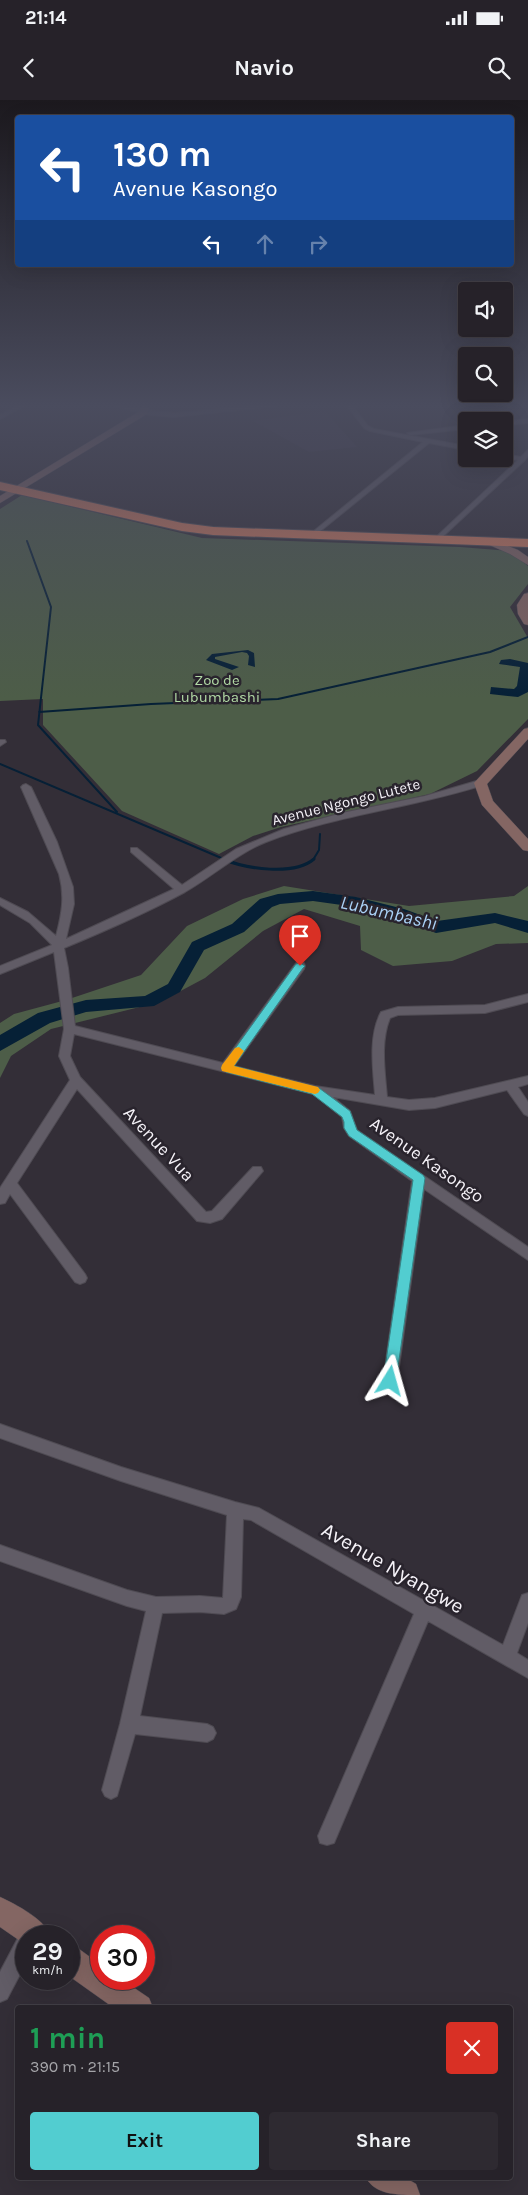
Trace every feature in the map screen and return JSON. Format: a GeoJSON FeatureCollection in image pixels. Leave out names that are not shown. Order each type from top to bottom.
{"type":"FeatureCollection","features":[{"type":"Feature","properties":{"kind":"highway"},"geometry":{"type":"LineString","coordinates":[[75,504],[187,528],[218,532],[528,543]]}},
{"type":"Feature","properties":{"kind":"street"},"geometry":{"type":"LineString","coordinates":[[311,536],[351,504]]}},
{"type":"Feature","properties":{"kind":"street"},"geometry":{"type":"LineString","coordinates":[[436,540],[475,504]]}},
{"type":"Feature","properties":{"kind":"street"},"geometry":{"type":"LineString","coordinates":[[488,541],[514,552],[528,562]]}},
{"type":"Feature","properties":{"kind":"street"},"geometry":{"type":"LineString","coordinates":[[528,596],[522,605],[523,614],[528,622]]}},
{"type":"Feature","properties":{"kind":"street","name":"Avenue Ngongo Lutete"},"geometry":{"type":"LineString","coordinates":[[0,970],[58,947],[181,889],[224,860],[260,841],[303,826],[435,797],[480,783],[528,732]]}},
{"type":"Feature","properties":{"kind":"street"},"geometry":{"type":"LineString","coordinates":[[480,783],[487,802],[528,847]]}},
{"type":"Feature","properties":{"kind":"street"},"geometry":{"type":"LineString","coordinates":[[26,787],[63,869],[68,886],[69,898],[58,947],[70,1027],[315,1090],[409,1105],[435,1103],[510,1086],[528,1080]]}},
{"type":"Feature","properties":{"kind":"street"},"geometry":{"type":"LineString","coordinates":[[134,850],[181,889]]}},
{"type":"Feature","properties":{"kind":"street"},"geometry":{"type":"LineString","coordinates":[[0,901],[17,909],[40,925],[58,947]]}},
{"type":"Feature","properties":{"kind":"street"},"geometry":{"type":"LineString","coordinates":[[226,1068],[300,966]]}},
{"type":"Feature","properties":{"kind":"street"},"geometry":{"type":"LineString","coordinates":[[381,1101],[380,1033],[381,1021],[385,1014],[398,1010],[485,1009],[528,998]]}},
{"type":"Feature","properties":{"kind":"street","name":"Avenue Vua"},"geometry":{"type":"LineString","coordinates":[[70,1027],[64,1053],[66,1065],[76,1080],[202,1217],[210,1218],[217,1215],[257,1171]]}},
{"type":"Feature","properties":{"kind":"street"},"geometry":{"type":"LineString","coordinates":[[0,1199],[76,1080]]}},
{"type":"Feature","properties":{"kind":"street"},"geometry":{"type":"LineString","coordinates":[[510,1086],[528,1111]]}},
{"type":"Feature","properties":{"kind":"street","name":"Avenue Kasongo"},"geometry":{"type":"LineString","coordinates":[[315,1090],[346,1114],[350,1122],[349,1128],[353,1133],[528,1254]]}},
{"type":"Feature","properties":{"kind":"street"},"geometry":{"type":"LineString","coordinates":[[390,1381],[419,1178]]}},
{"type":"Feature","properties":{"kind":"street"},"geometry":{"type":"LineString","coordinates":[[10,1184],[80,1278]]}},
{"type":"Feature","properties":{"kind":"street","name":"Avenue Nyangwe"},"geometry":{"type":"LineString","coordinates":[[0,1431],[121,1474],[235,1510],[253,1513],[528,1669]]}},
{"type":"Feature","properties":{"kind":"street"},"geometry":{"type":"LineString","coordinates":[[0,1553],[127,1598],[156,1605],[200,1604],[224,1606],[230,1603],[233,1596],[235,1510]]}},
{"type":"Feature","properties":{"kind":"street"},"geometry":{"type":"LineString","coordinates":[[507,1657],[528,1601]]}},
{"type":"Feature","properties":{"kind":"street"},"geometry":{"type":"LineString","coordinates":[[111,1790],[129,1724],[156,1605]]}},
{"type":"Feature","properties":{"kind":"street"},"geometry":{"type":"LineString","coordinates":[[327,1836],[424,1610]]}},
{"type":"Feature","properties":{"kind":"street"},"geometry":{"type":"LineString","coordinates":[[129,1724],[207,1733]]}},
{"type":"Feature","properties":{"kind":"street"},"geometry":{"type":"LineString","coordinates":[[0,1911],[17,1925]]}},
{"type":"Feature","properties":{"kind":"street"},"geometry":{"type":"LineString","coordinates":[[0,1992],[15,1965]]}},
{"type":"Feature","properties":{"kind":"street"},"geometry":{"type":"LineString","coordinates":[[80,1966],[134,2005]]}},
{"type":"Feature","properties":{"kind":"street"},"geometry":{"type":"LineString","coordinates":[[383,2180],[406,2195]]}},
{"type":"Feature","properties":{"kind":"green space","name":"Zoo de Lubumbashi"},"geometry":{"type":"Polygon","coordinates":[[[8,504],[59,504],[202,538],[460,547],[510,551],[528,566],[528,584],[510,607],[528,638],[528,719],[477,771],[430,794],[281,827],[253,836],[219,854],[122,811],[43,725],[43,699],[0,701],[0,509],[8,504]]]}},
{"type":"Feature","properties":{"kind":"green space"},"geometry":{"type":"Polygon","coordinates":[[[284,886],[409,906],[514,896],[528,886],[528,943],[496,944],[452,961],[393,966],[361,950],[360,926],[304,909],[263,931],[205,978],[160,1002],[51,1029],[11,1056],[0,1078],[0,1023],[14,1014],[66,1000],[141,975],[187,926],[243,899],[284,886]]]}},
{"type":"Feature","properties":{"kind":"water"},"geometry":{"type":"Polygon","coordinates":[[[248,650],[254,653],[255,667],[248,665],[249,656],[247,653],[242,652],[215,657],[215,659],[239,667],[232,670],[206,660],[212,654],[248,650]]]}},
{"type":"Feature","properties":{"kind":"water"},"geometry":{"type":"Polygon","coordinates":[[[510,659],[528,663],[528,692],[518,697],[490,694],[491,687],[514,689],[517,686],[520,667],[499,664],[501,660],[510,659]]]}},
{"type":"Feature","properties":{"kind":"waterway"},"geometry":{"type":"LineString","coordinates":[[27,541],[51,607],[39,712]]}},
{"type":"Feature","properties":{"kind":"waterway"},"geometry":{"type":"LineString","coordinates":[[39,712],[151,704],[278,699],[490,652],[528,637]]}},
{"type":"Feature","properties":{"kind":"waterway"},"geometry":{"type":"LineString","coordinates":[[39,712],[38,725],[117,812]]}},
{"type":"Feature","properties":{"kind":"waterway"},"geometry":{"type":"LineString","coordinates":[[0,764],[226,860]]}},
{"type":"Feature","properties":{"kind":"waterway"},"geometry":{"type":"LineString","coordinates":[[313,859],[319,850],[320,834]]}},
{"type":"Feature","properties":{"kind":"waterway"},"geometry":{"type":"LineString","coordinates":[[223,859],[244,866],[270,869],[295,868],[313,859]]}},
{"type":"Feature","properties":{"kind":"waterway","name":"Lubumbashi"},"geometry":{"type":"LineString","coordinates":[[0,1044],[44,1018],[86,1006],[148,1002],[174,988],[198,946],[238,928],[266,903],[278,899],[313,896],[356,902],[398,913],[436,927],[495,918],[528,927]]}},
{"type":"Feature","properties":{"kind":"slow traffic"},"geometry":{"type":"LineString","coordinates":[[239,1051],[226,1068],[315,1090]]}},
{"type":"Feature","properties":{"kind":"route"},"geometry":{"type":"LineString","coordinates":[[300,966],[226,1068],[315,1090],[346,1114],[350,1122],[349,1128],[353,1133],[419,1178],[390,1381]]}}]}
